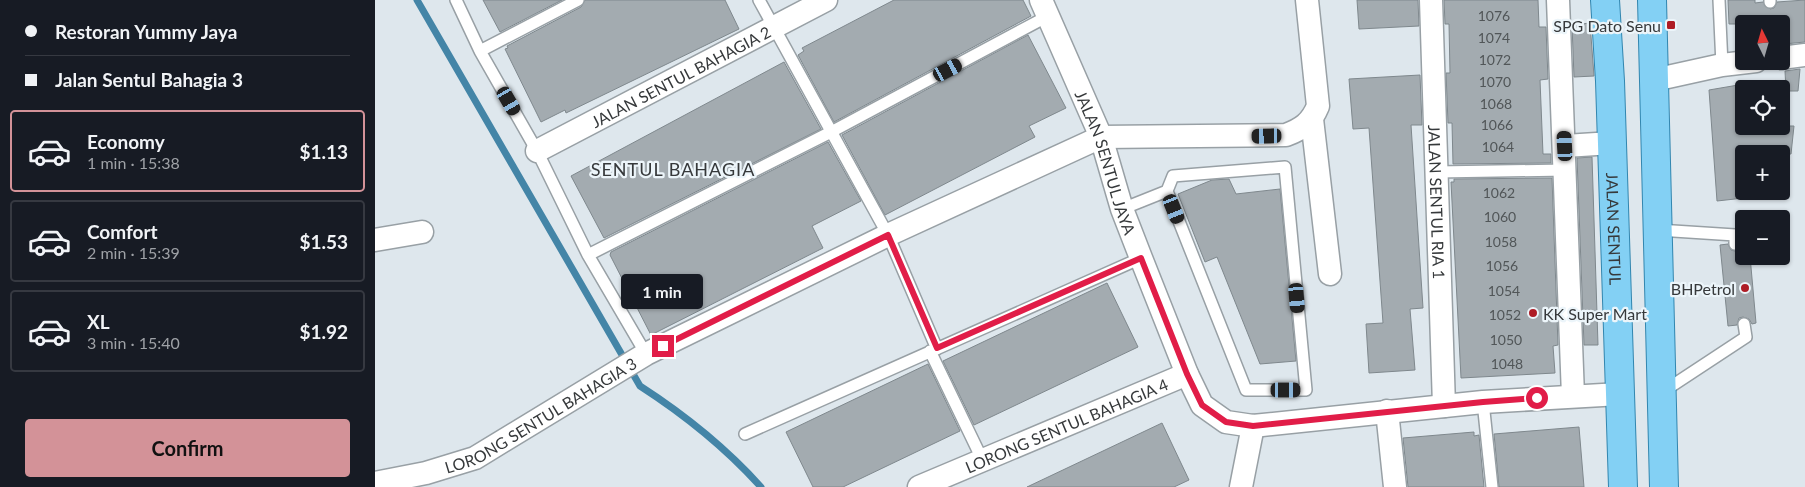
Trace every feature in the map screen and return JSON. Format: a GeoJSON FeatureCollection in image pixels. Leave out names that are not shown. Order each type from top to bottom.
{"type":"FeatureCollection","features":[{"type":"Feature","properties":{"kind":"main road","name":"JALAN SENTUL"},"geometry":{"type":"LineString","coordinates":[[1605,0],[1612,143],[1623,487]]}},
{"type":"Feature","properties":{"kind":"main road"},"geometry":{"type":"LineString","coordinates":[[1653,0],[1664,487]]}},
{"type":"Feature","properties":{"kind":"street","name":"JALAN SENTUL BAHAGIA 2"},"geometry":{"type":"LineString","coordinates":[[537,151],[826,0]]}},
{"type":"Feature","properties":{"kind":"street"},"geometry":{"type":"LineString","coordinates":[[1101,137],[1286,135],[1302,129],[1312,119],[1318,106],[1307,0]]}},
{"type":"Feature","properties":{"kind":"street","name":"JALAN SENTUL RIA 1"},"geometry":{"type":"LineString","coordinates":[[1431,0],[1444,406]]}},
{"type":"Feature","properties":{"kind":"street"},"geometry":{"type":"LineString","coordinates":[[1558,0],[1566,170],[1573,396]]}},
{"type":"Feature","properties":{"kind":"street","name":"JALAN SENTUL JAYA"},"geometry":{"type":"LineString","coordinates":[[1044,8],[1101,137],[1122,209],[1187,374],[1202,405],[1226,422],[1253,426],[1483,402],[1620,394]]}},
{"type":"Feature","properties":{"kind":"street"},"geometry":{"type":"LineString","coordinates":[[1790,57],[1805,55]]}},
{"type":"Feature","properties":{"kind":"street"},"geometry":{"type":"LineString","coordinates":[[1655,80],[1735,63]]}},
{"type":"Feature","properties":{"kind":"street"},"geometry":{"type":"LineString","coordinates":[[1312,119],[1330,274]]}},
{"type":"Feature","properties":{"kind":"street","name":"LORONG SENTUL BAHAGIA 3"},"geometry":{"type":"LineString","coordinates":[[375,484],[426,473],[475,458],[641,357],[888,235],[1101,137]]}},
{"type":"Feature","properties":{"kind":"street"},"geometry":{"type":"LineString","coordinates":[[1565,146],[1612,143]]}},
{"type":"Feature","properties":{"kind":"street"},"geometry":{"type":"LineString","coordinates":[[375,240],[423,232]]}},
{"type":"Feature","properties":{"kind":"street","name":"LORONG SENTUL BAHAGIA 4"},"geometry":{"type":"LineString","coordinates":[[919,487],[1187,374]]}},
{"type":"Feature","properties":{"kind":"street"},"geometry":{"type":"LineString","coordinates":[[1387,411],[1395,487]]}},
{"type":"Feature","properties":{"kind":"street"},"geometry":{"type":"LineString","coordinates":[[1241,487],[1253,426]]}},
{"type":"Feature","properties":{"kind":"lane"},"geometry":{"type":"LineString","coordinates":[[456,0],[480,51],[537,151],[641,357]]}},
{"type":"Feature","properties":{"kind":"lane"},"geometry":{"type":"LineString","coordinates":[[480,51],[578,0]]}},
{"type":"Feature","properties":{"kind":"lane"},"geometry":{"type":"LineString","coordinates":[[759,0],[888,235],[934,350],[982,459]]}},
{"type":"Feature","properties":{"kind":"lane"},"geometry":{"type":"LineString","coordinates":[[1719,0],[1722,65]]}},
{"type":"Feature","properties":{"kind":"lane"},"geometry":{"type":"LineString","coordinates":[[588,255],[831,132],[1044,8]]}},
{"type":"Feature","properties":{"kind":"lane"},"geometry":{"type":"LineString","coordinates":[[1122,209],[1167,191],[1173,176],[1285,167],[1306,390],[1246,390],[1167,191]]}},
{"type":"Feature","properties":{"kind":"lane"},"geometry":{"type":"LineString","coordinates":[[1437,172],[1566,170]]}},
{"type":"Feature","properties":{"kind":"lane"},"geometry":{"type":"LineString","coordinates":[[1658,230],[1735,235]]}},
{"type":"Feature","properties":{"kind":"lane"},"geometry":{"type":"LineString","coordinates":[[745,434],[1141,258]]}},
{"type":"Feature","properties":{"kind":"lane"},"geometry":{"type":"LineString","coordinates":[[1662,392],[1745,337],[1744,324]]}},
{"type":"Feature","properties":{"kind":"lane"},"geometry":{"type":"LineString","coordinates":[[1483,402],[1492,487]]}},
{"type":"Feature","properties":{"kind":"building"},"geometry":{"type":"Polygon","coordinates":[[[483,0],[562,0],[500,32],[483,0]]]}},
{"type":"Feature","properties":{"kind":"building"},"geometry":{"type":"Polygon","coordinates":[[[585,0],[725,0],[739,29],[566,113],[565,110],[541,122],[505,49],[508,48],[507,46],[581,7],[585,0]]]}},
{"type":"Feature","properties":{"kind":"building"},"geometry":{"type":"Polygon","coordinates":[[[894,0],[1023,0],[1031,16],[834,122],[798,55],[804,51],[802,48],[894,0]]]}},
{"type":"Feature","properties":{"kind":"building"},"geometry":{"type":"Polygon","coordinates":[[[1357,0],[1418,0],[1419,26],[1359,29],[1357,0]]]}},
{"type":"Feature","properties":{"kind":"building"},"geometry":{"type":"Polygon","coordinates":[[[1444,0],[1538,0],[1539,27],[1546,27],[1548,79],[1540,80],[1543,154],[1551,154],[1551,163],[1453,164],[1452,123],[1448,123],[1446,73],[1450,73],[1449,24],[1445,24],[1444,0]]]}},
{"type":"Feature","properties":{"kind":"building"},"geometry":{"type":"Polygon","coordinates":[[[1728,0],[1755,0],[1755,3],[1763,2],[1770,9],[1774,8],[1777,2],[1805,0],[1805,42],[1790,43],[1790,15],[1735,15],[1735,24],[1729,24],[1728,0]]]}},
{"type":"Feature","properties":{"kind":"building"},"geometry":{"type":"Polygon","coordinates":[[[1590,23],[1594,76],[1574,77],[1572,25],[1590,23]]]}},
{"type":"Feature","properties":{"kind":"building"},"geometry":{"type":"Polygon","coordinates":[[[1028,35],[1066,108],[1029,126],[1035,137],[885,215],[842,135],[1028,35]]]}},
{"type":"Feature","properties":{"kind":"building"},"geometry":{"type":"Polygon","coordinates":[[[784,62],[821,129],[604,238],[571,176],[784,62]]]}},
{"type":"Feature","properties":{"kind":"building"},"geometry":{"type":"Polygon","coordinates":[[[1800,69],[1798,91],[1790,91],[1790,80],[1785,80],[1785,71],[1800,69]]]}},
{"type":"Feature","properties":{"kind":"building"},"geometry":{"type":"Polygon","coordinates":[[[1420,75],[1422,125],[1411,125],[1423,308],[1410,309],[1415,370],[1369,373],[1366,324],[1383,323],[1369,128],[1353,129],[1349,79],[1420,75]]]}},
{"type":"Feature","properties":{"kind":"building"},"geometry":{"type":"Polygon","coordinates":[[[1735,86],[1735,135],[1790,135],[1790,126],[1794,126],[1791,154],[1790,145],[1735,145],[1735,199],[1717,201],[1709,90],[1735,86]]]}},
{"type":"Feature","properties":{"kind":"building"},"geometry":{"type":"Polygon","coordinates":[[[828,142],[861,201],[812,226],[823,248],[651,335],[610,255],[611,252],[828,142]]]}},
{"type":"Feature","properties":{"kind":"building"},"geometry":{"type":"Polygon","coordinates":[[[1592,157],[1598,345],[1584,345],[1577,158],[1592,157]]]}},
{"type":"Feature","properties":{"kind":"building"},"geometry":{"type":"Polygon","coordinates":[[[1552,178],[1558,345],[1553,346],[1555,373],[1461,378],[1451,182],[1454,182],[1454,179],[1552,178]]]}},
{"type":"Feature","properties":{"kind":"building"},"geometry":{"type":"Polygon","coordinates":[[[1229,179],[1236,194],[1280,189],[1296,361],[1260,364],[1217,257],[1205,262],[1178,194],[1212,180],[1229,179]]]}},
{"type":"Feature","properties":{"kind":"building"},"geometry":{"type":"Polygon","coordinates":[[[1728,244],[1731,250],[1735,251],[1735,265],[1751,265],[1756,323],[1752,324],[1749,319],[1743,317],[1739,318],[1737,325],[1728,326],[1720,245],[1728,244]]]}},
{"type":"Feature","properties":{"kind":"building"},"geometry":{"type":"Polygon","coordinates":[[[1107,283],[1138,347],[974,425],[943,361],[1107,283]]]}},
{"type":"Feature","properties":{"kind":"building"},"geometry":{"type":"Polygon","coordinates":[[[928,364],[960,431],[843,487],[813,487],[786,432],[928,364]]]}},
{"type":"Feature","properties":{"kind":"building"},"geometry":{"type":"Polygon","coordinates":[[[1162,423],[1189,480],[1174,487],[1027,487],[1162,423]]]}},
{"type":"Feature","properties":{"kind":"building"},"geometry":{"type":"Polygon","coordinates":[[[1579,427],[1584,487],[1499,487],[1494,434],[1579,427]]]}},
{"type":"Feature","properties":{"kind":"building"},"geometry":{"type":"Polygon","coordinates":[[[1474,432],[1474,436],[1479,435],[1484,487],[1408,487],[1403,438],[1474,432]]]}},
{"type":"Feature","properties":{"kind":"waterway"},"geometry":{"type":"LineString","coordinates":[[417,0],[640,386],[704,432],[761,487]]}},
{"type":"Feature","properties":{"kind":"place","name":"SPG Dato Senu"},"geometry":{"type":"Point","coordinates":[1671,25]}},
{"type":"Feature","properties":{"kind":"place","name":"BHPetrol"},"geometry":{"type":"Point","coordinates":[1745,288]}},
{"type":"Feature","properties":{"kind":"place","name":"KK Super Mart"},"geometry":{"type":"Point","coordinates":[1533,313]}},
{"type":"Feature","properties":{"kind":"district","name":"SENTUL BAHAGIA"},"geometry":{"type":"Point","coordinates":[673,169]}},
{"type":"Feature","properties":{"kind":"route"},"geometry":{"type":"LineString","coordinates":[[663,346],[888,235],[937,348],[1141,258],[1187,374],[1202,405],[1226,422],[1253,426],[1368,413],[1537,398]]}}]}
